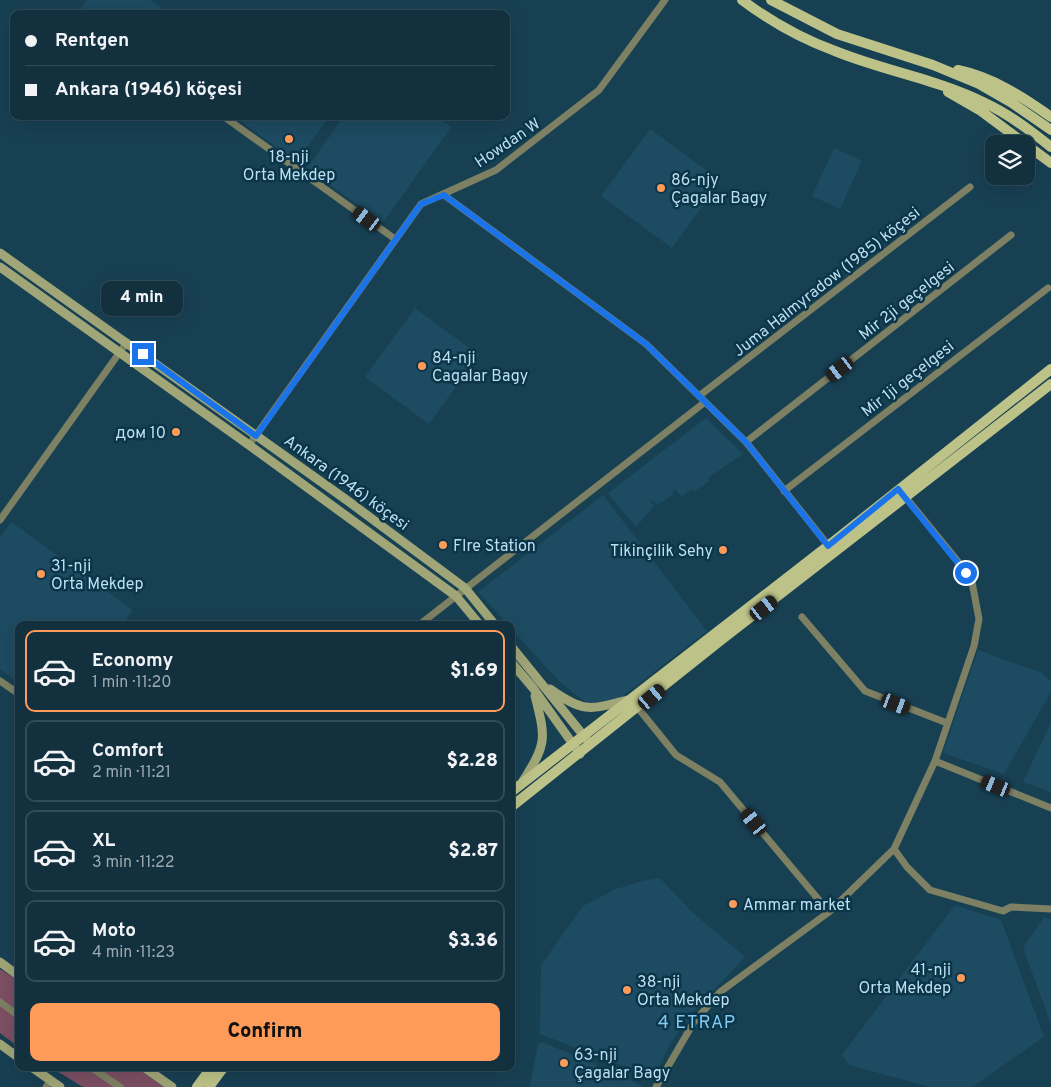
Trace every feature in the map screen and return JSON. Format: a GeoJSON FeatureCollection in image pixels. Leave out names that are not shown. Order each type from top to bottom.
{"type":"FeatureCollection","features":[{"type":"Feature","properties":{"kind":"main road"},"geometry":{"type":"LineString","coordinates":[[742,0],[780,25],[833,51],[890,71],[935,83],[985,103],[1012,119],[1051,147]]}},
{"type":"Feature","properties":{"kind":"main road"},"geometry":{"type":"LineString","coordinates":[[771,0],[813,24],[837,34],[933,64],[973,73],[1010,90],[1051,117]]}},
{"type":"Feature","properties":{"kind":"main road"},"geometry":{"type":"LineString","coordinates":[[933,64],[979,84],[1012,103],[1051,130]]}},
{"type":"Feature","properties":{"kind":"main road"},"geometry":{"type":"LineString","coordinates":[[935,83],[981,111],[1051,163]]}},
{"type":"Feature","properties":{"kind":"main road","name":"Ankara (1946) köçesi"},"geometry":{"type":"LineString","coordinates":[[0,254],[127,342],[465,588],[492,621]]}},
{"type":"Feature","properties":{"kind":"main road","name":"Ankara (1946) köçesi"},"geometry":{"type":"LineString","coordinates":[[0,268],[249,445],[456,596],[477,621]]}},
{"type":"Feature","properties":{"kind":"main road"},"geometry":{"type":"LineString","coordinates":[[515,804],[638,708],[831,550],[898,489],[1051,370]]}},
{"type":"Feature","properties":{"kind":"main road"},"geometry":{"type":"LineString","coordinates":[[515,789],[583,735],[831,550],[906,497],[1051,384]]}},
{"type":"Feature","properties":{"kind":"main road"},"geometry":{"type":"LineString","coordinates":[[515,652],[580,754]]}},
{"type":"Feature","properties":{"kind":"main road"},"geometry":{"type":"LineString","coordinates":[[515,666],[537,685],[591,745]]}},
{"type":"Feature","properties":{"kind":"main road"},"geometry":{"type":"LineString","coordinates":[[537,685],[590,709],[631,700]]}},
{"type":"Feature","properties":{"kind":"main road"},"geometry":{"type":"LineString","coordinates":[[521,784],[538,757],[544,741],[537,685]]}},
{"type":"Feature","properties":{"kind":"main road"},"geometry":{"type":"LineString","coordinates":[[0,962],[15,973]]}},
{"type":"Feature","properties":{"kind":"main road"},"geometry":{"type":"LineString","coordinates":[[0,1044],[15,1052]]}},
{"type":"Feature","properties":{"kind":"main road"},"geometry":{"type":"LineString","coordinates":[[36,1071],[48,1084],[60,1087]]}},
{"type":"Feature","properties":{"kind":"main road"},"geometry":{"type":"LineString","coordinates":[[150,1071],[172,1087]]}},
{"type":"Feature","properties":{"kind":"main road"},"geometry":{"type":"LineString","coordinates":[[197,1087],[209,1071]]}},
{"type":"Feature","properties":{"kind":"main road"},"geometry":{"type":"LineString","coordinates":[[209,1087],[221,1071]]}},
{"type":"Feature","properties":{"kind":"street","name":"Howdan W"},"geometry":{"type":"LineString","coordinates":[[395,239],[421,204],[496,170],[599,90],[665,0]]}},
{"type":"Feature","properties":{"kind":"street"},"geometry":{"type":"LineString","coordinates":[[229,120],[395,239],[249,445]]}},
{"type":"Feature","properties":{"kind":"street","name":"Juma Halmyradow (1985) köçesi"},"geometry":{"type":"LineString","coordinates":[[699,396],[970,187]]}},
{"type":"Feature","properties":{"kind":"street"},"geometry":{"type":"LineString","coordinates":[[444,195],[646,344],[746,442],[831,550]]}},
{"type":"Feature","properties":{"kind":"street","name":"Mir 2ji geçelgesi"},"geometry":{"type":"LineString","coordinates":[[746,442],[1011,235]]}},
{"type":"Feature","properties":{"kind":"street","name":"Mir 1ji geçelgesi"},"geometry":{"type":"LineString","coordinates":[[784,491],[1048,288]]}},
{"type":"Feature","properties":{"kind":"street"},"geometry":{"type":"LineString","coordinates":[[0,520],[127,342]]}},
{"type":"Feature","properties":{"kind":"street"},"geometry":{"type":"LineString","coordinates":[[424,621],[705,402]]}},
{"type":"Feature","properties":{"kind":"street"},"geometry":{"type":"LineString","coordinates":[[656,1087],[694,1022],[720,992],[829,912],[894,849],[935,761],[978,633],[980,620],[972,582],[960,564],[898,489]]}},
{"type":"Feature","properties":{"kind":"street"},"geometry":{"type":"LineString","coordinates":[[802,617],[864,692],[948,724]]}},
{"type":"Feature","properties":{"kind":"street"},"geometry":{"type":"LineString","coordinates":[[0,681],[15,691]]}},
{"type":"Feature","properties":{"kind":"street"},"geometry":{"type":"LineString","coordinates":[[638,708],[676,755],[720,782],[829,912]]}},
{"type":"Feature","properties":{"kind":"street"},"geometry":{"type":"LineString","coordinates":[[935,761],[1051,808]]}},
{"type":"Feature","properties":{"kind":"street"},"geometry":{"type":"LineString","coordinates":[[894,849],[907,867],[930,890],[1002,911],[1011,907],[1051,909]]}},
{"type":"Feature","properties":{"kind":"street"},"geometry":{"type":"LineString","coordinates":[[0,1002],[15,1013]]}},
{"type":"Feature","properties":{"kind":"street"},"geometry":{"type":"LineString","coordinates":[[96,1071],[120,1087]]}},
{"type":"Feature","properties":{"kind":"shaded area"},"geometry":{"type":"Polygon","coordinates":[[[87,0],[150,0],[164,10],[80,10],[87,0]]]}},
{"type":"Feature","properties":{"kind":"shaded area","name":"18-nji Orta Mekdep"},"geometry":{"type":"Polygon","coordinates":[[[239,120],[327,120],[296,162],[239,120]]]}},
{"type":"Feature","properties":{"kind":"shaded area"},"geometry":{"type":"Polygon","coordinates":[[[341,120],[441,120],[451,127],[383,223],[307,168],[341,120]]]}},
{"type":"Feature","properties":{"kind":"shaded area","name":"86-njy Çagalar Bagy"},"geometry":{"type":"Polygon","coordinates":[[[650,129],[721,181],[672,248],[601,196],[650,129]]]}},
{"type":"Feature","properties":{"kind":"shaded area"},"geometry":{"type":"Polygon","coordinates":[[[834,148],[862,161],[840,209],[812,196],[834,148]]]}},
{"type":"Feature","properties":{"kind":"shaded area","name":"84-nji Cagalar Bagy"},"geometry":{"type":"Polygon","coordinates":[[[415,308],[479,355],[429,424],[365,377],[415,308]]]}},
{"type":"Feature","properties":{"kind":"shaded area"},"geometry":{"type":"Polygon","coordinates":[[[706,418],[743,454],[708,478],[710,481],[695,491],[691,489],[682,497],[675,489],[672,492],[674,494],[657,505],[653,500],[650,501],[654,506],[636,527],[608,493],[706,418]]]}},
{"type":"Feature","properties":{"kind":"shaded area"},"geometry":{"type":"Polygon","coordinates":[[[603,495],[707,631],[620,698],[588,704],[559,681],[515,633],[515,621],[504,621],[478,592],[603,495]]]}},
{"type":"Feature","properties":{"kind":"shaded area","name":"31-nji Orta Mekdep"},"geometry":{"type":"Polygon","coordinates":[[[11,522],[133,610],[125,621],[15,621],[15,680],[0,669],[0,538],[11,522]]]}},
{"type":"Feature","properties":{"kind":"shaded area"},"geometry":{"type":"Polygon","coordinates":[[[978,650],[1042,673],[1051,682],[1051,692],[1004,774],[943,753],[978,650]]]}},
{"type":"Feature","properties":{"kind":"shaded area"},"geometry":{"type":"Polygon","coordinates":[[[1051,722],[1051,792],[1023,782],[1051,722]]]}},
{"type":"Feature","properties":{"kind":"shaded area","name":"38-nji Orta Mekdep"},"geometry":{"type":"Polygon","coordinates":[[[660,878],[692,912],[745,957],[690,1015],[669,1046],[654,1078],[540,1034],[541,965],[583,906],[616,889],[660,878]]]}},
{"type":"Feature","properties":{"kind":"shaded area","name":"41-nji Orta Mekdep"},"geometry":{"type":"Polygon","coordinates":[[[955,905],[1001,920],[1044,1037],[972,1087],[930,1087],[849,1065],[842,1055],[955,905]]]}},
{"type":"Feature","properties":{"kind":"shaded area"},"geometry":{"type":"Polygon","coordinates":[[[1044,917],[1051,920],[1051,1024],[1023,948],[1044,917]]]}},
{"type":"Feature","properties":{"kind":"shaded area"},"geometry":{"type":"Polygon","coordinates":[[[0,969],[15,978],[15,1044],[0,1033],[0,969]]]}},
{"type":"Feature","properties":{"kind":"shaded area","name":"63-nji Çagalar Bagy"},"geometry":{"type":"Polygon","coordinates":[[[542,1042],[616,1073],[644,1087],[530,1087],[538,1044],[542,1042]]]}},
{"type":"Feature","properties":{"kind":"shaded area"},"geometry":{"type":"Polygon","coordinates":[[[57,1071],[141,1071],[164,1087],[83,1087],[57,1071]]]}},
{"type":"Feature","properties":{"kind":"place","name":"18-nji Orta Mekdep"},"geometry":{"type":"Point","coordinates":[289,139]}},
{"type":"Feature","properties":{"kind":"place","name":"86-njy Çagalar Bagy"},"geometry":{"type":"Point","coordinates":[661,188]}},
{"type":"Feature","properties":{"kind":"place","name":"84-nji Cagalar Bagy"},"geometry":{"type":"Point","coordinates":[422,366]}},
{"type":"Feature","properties":{"kind":"place","name":"дом 10"},"geometry":{"type":"Point","coordinates":[176,432]}},
{"type":"Feature","properties":{"kind":"place","name":"FIre Station"},"geometry":{"type":"Point","coordinates":[443,545]}},
{"type":"Feature","properties":{"kind":"place","name":"Tikinçilik Sehy"},"geometry":{"type":"Point","coordinates":[723,550]}},
{"type":"Feature","properties":{"kind":"place","name":"31-nji Orta Mekdep"},"geometry":{"type":"Point","coordinates":[41,574]}},
{"type":"Feature","properties":{"kind":"place","name":"Ammar market"},"geometry":{"type":"Point","coordinates":[733,904]}},
{"type":"Feature","properties":{"kind":"place","name":"41-nji Orta Mekdep"},"geometry":{"type":"Point","coordinates":[961,978]}},
{"type":"Feature","properties":{"kind":"place","name":"38-nji Orta Mekdep"},"geometry":{"type":"Point","coordinates":[627,990]}},
{"type":"Feature","properties":{"kind":"place","name":"63-nji Çagalar Bagy"},"geometry":{"type":"Point","coordinates":[564,1063]}},
{"type":"Feature","properties":{"kind":"district","name":"4 ETRAP"},"geometry":{"type":"Point","coordinates":[697,1022]}},
{"type":"Feature","properties":{"kind":"route"},"geometry":{"type":"LineString","coordinates":[[143,354],[256,436],[421,204],[444,195],[646,344],[746,442],[828,546],[898,489],[966,573]]}}]}
